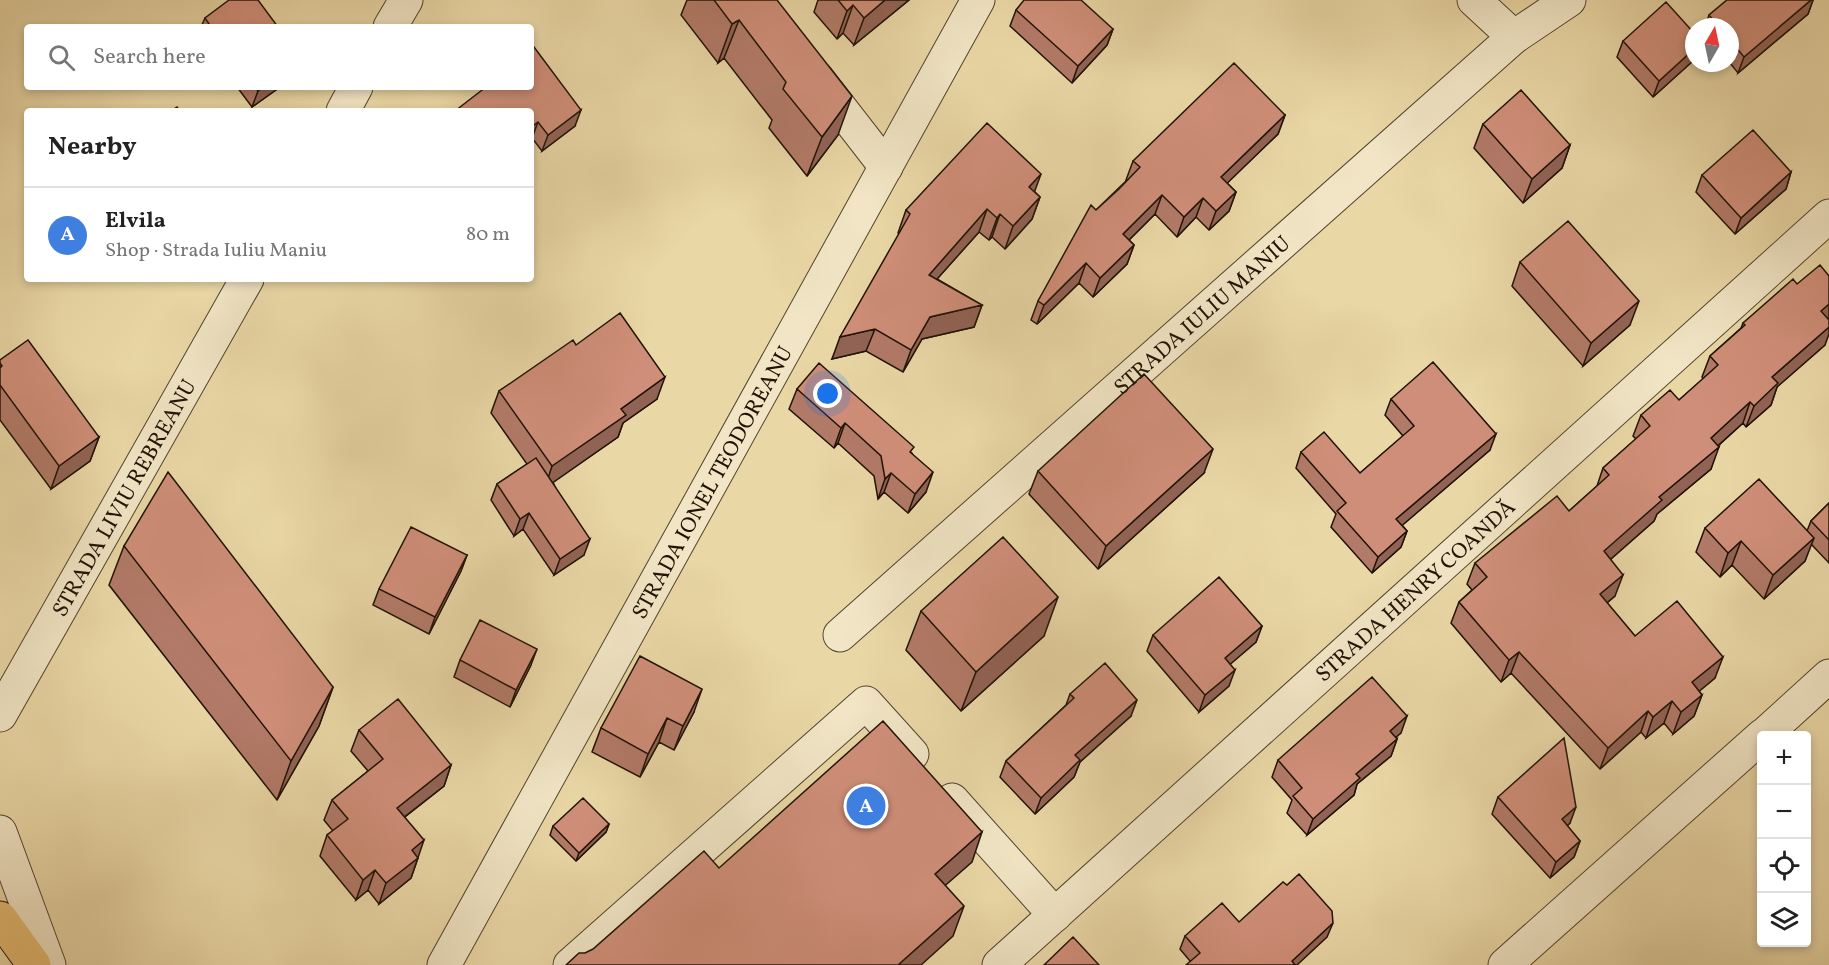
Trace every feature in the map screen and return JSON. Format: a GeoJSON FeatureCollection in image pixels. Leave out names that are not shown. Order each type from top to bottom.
{"type":"FeatureCollection","features":[{"type":"Feature","properties":{"kind":"main road"},"geometry":{"type":"LineString","coordinates":[[0,918],[34,965]]}},
{"type":"Feature","properties":{"kind":"street"},"geometry":{"type":"LineString","coordinates":[[392,24],[406,0]]}},
{"type":"Feature","properties":{"kind":"street","name":"STRADA IONEL TEODOREANU"},"geometry":{"type":"LineString","coordinates":[[444,965],[978,0]]}},
{"type":"Feature","properties":{"kind":"street"},"geometry":{"type":"LineString","coordinates":[[1474,0],[1514,37]]}},
{"type":"Feature","properties":{"kind":"street","name":"STRADA IULIU MANIU"},"geometry":{"type":"LineString","coordinates":[[840,635],[1514,37],[1569,0]]}},
{"type":"Feature","properties":{"kind":"street"},"geometry":{"type":"LineString","coordinates":[[800,56],[886,166]]}},
{"type":"Feature","properties":{"kind":"street"},"geometry":{"type":"LineString","coordinates":[[345,108],[354,90]]}},
{"type":"Feature","properties":{"kind":"street","name":"STRADA HENRY COANDĂ"},"geometry":{"type":"LineString","coordinates":[[999,965],[1829,216]]}},
{"type":"Feature","properties":{"kind":"street","name":"STRADA LIVIU REBREANU"},"geometry":{"type":"LineString","coordinates":[[0,715],[246,282]]}},
{"type":"Feature","properties":{"kind":"street"},"geometry":{"type":"LineString","coordinates":[[1768,731],[1829,676]]}},
{"type":"Feature","properties":{"kind":"street"},"geometry":{"type":"LineString","coordinates":[[570,965],[866,703],[1055,915]]}},
{"type":"Feature","properties":{"kind":"street"},"geometry":{"type":"LineString","coordinates":[[1505,965],[1757,740]]}},
{"type":"Feature","properties":{"kind":"street"},"geometry":{"type":"LineString","coordinates":[[0,832],[49,965]]}},
{"type":"Feature","properties":{"kind":"building"},"geometry":{"type":"Polygon","coordinates":[[[229,0],[258,0],[276,24],[209,24],[205,18],[229,0]]]}},
{"type":"Feature","properties":{"kind":"building"},"geometry":{"type":"Polygon","coordinates":[[[714,0],[777,0],[852,96],[822,137],[783,89],[786,82],[739,20],[732,24],[714,0]]]}},
{"type":"Feature","properties":{"kind":"building"},"geometry":{"type":"Polygon","coordinates":[[[838,0],[885,0],[864,18],[853,5],[847,11],[838,0]]]}},
{"type":"Feature","properties":{"kind":"building"},"geometry":{"type":"Polygon","coordinates":[[[1024,0],[1081,0],[1113,29],[1078,66],[1016,10],[1024,0]]]}},
{"type":"Feature","properties":{"kind":"building"},"geometry":{"type":"Polygon","coordinates":[[[1727,0],[1811,0],[1744,57],[1739,51],[1739,18],[1712,18],[1709,15],[1727,0]]]}},
{"type":"Feature","properties":{"kind":"building"},"geometry":{"type":"Polygon","coordinates":[[[1666,2],[1685,23],[1685,57],[1659,81],[1623,41],[1666,2]]]}},
{"type":"Feature","properties":{"kind":"building"},"geometry":{"type":"Polygon","coordinates":[[[534,47],[581,110],[548,135],[538,122],[534,125],[534,108],[459,108],[482,90],[534,90],[534,47]]]}},
{"type":"Feature","properties":{"kind":"building"},"geometry":{"type":"Polygon","coordinates":[[[1234,63],[1285,115],[1221,177],[1236,192],[1216,211],[1203,198],[1184,217],[1162,195],[1123,234],[1134,245],[1100,278],[1086,263],[1044,305],[1038,301],[1091,205],[1096,210],[1119,189],[1140,167],[1133,161],[1234,63]]]}},
{"type":"Feature","properties":{"kind":"building"},"geometry":{"type":"Polygon","coordinates":[[[1521,90],[1570,145],[1532,179],[1483,124],[1521,90]]]}},
{"type":"Feature","properties":{"kind":"building"},"geometry":{"type":"Polygon","coordinates":[[[987,123],[1041,174],[1029,187],[1040,197],[1013,226],[1000,214],[997,218],[987,209],[929,275],[982,305],[930,317],[911,350],[875,329],[840,337],[910,214],[906,210],[987,123]]]}},
{"type":"Feature","properties":{"kind":"building"},"geometry":{"type":"Polygon","coordinates":[[[1753,130],[1791,172],[1741,218],[1702,175],[1753,130]]]}},
{"type":"Feature","properties":{"kind":"building"},"geometry":{"type":"Polygon","coordinates":[[[1568,221],[1639,301],[1591,343],[1520,262],[1568,221]]]}},
{"type":"Feature","properties":{"kind":"building"},"geometry":{"type":"Polygon","coordinates":[[[1820,265],[1829,276],[1829,304],[1821,311],[1829,320],[1829,327],[1772,377],[1778,383],[1754,406],[1750,402],[1711,438],[1719,447],[1659,497],[1662,500],[1604,551],[1623,575],[1600,594],[1635,636],[1677,601],[1723,657],[1692,682],[1702,695],[1681,712],[1672,701],[1653,717],[1648,711],[1608,748],[1519,652],[1509,660],[1459,602],[1487,577],[1475,563],[1557,496],[1569,511],[1609,475],[1603,468],[1650,426],[1641,415],[1670,390],[1679,400],[1718,365],[1710,356],[1745,325],[1743,323],[1793,279],[1797,284],[1820,265]]]}},
{"type":"Feature","properties":{"kind":"building"},"geometry":{"type":"Polygon","coordinates":[[[620,313],[665,377],[621,409],[626,415],[552,466],[499,391],[573,340],[576,345],[620,313]]]}},
{"type":"Feature","properties":{"kind":"building"},"geometry":{"type":"Polygon","coordinates":[[[28,340],[99,437],[59,466],[0,385],[2,366],[0,360],[28,340]]]}},
{"type":"Feature","properties":{"kind":"building"},"geometry":{"type":"Polygon","coordinates":[[[1433,362],[1496,434],[1396,519],[1407,531],[1378,557],[1337,511],[1346,503],[1301,452],[1324,432],[1360,473],[1414,426],[1391,399],[1433,362]]]}},
{"type":"Feature","properties":{"kind":"building"},"geometry":{"type":"Polygon","coordinates":[[[819,363],[914,447],[910,452],[933,472],[915,494],[891,473],[885,479],[881,456],[845,423],[841,428],[797,389],[819,363]]]}},
{"type":"Feature","properties":{"kind":"building"},"geometry":{"type":"Polygon","coordinates":[[[1144,374],[1213,449],[1106,546],[1038,471],[1144,374]]]}},
{"type":"Feature","properties":{"kind":"building"},"geometry":{"type":"Polygon","coordinates":[[[536,458],[590,539],[560,559],[529,513],[520,519],[497,484],[536,458]]]}},
{"type":"Feature","properties":{"kind":"building"},"geometry":{"type":"Polygon","coordinates":[[[168,472],[333,687],[291,761],[124,546],[168,472]]]}},
{"type":"Feature","properties":{"kind":"building"},"geometry":{"type":"Polygon","coordinates":[[[1759,479],[1814,538],[1773,575],[1741,541],[1728,553],[1705,528],[1759,479]]]}},
{"type":"Feature","properties":{"kind":"building"},"geometry":{"type":"Polygon","coordinates":[[[1829,503],[1829,540],[1811,521],[1829,503]]]}},
{"type":"Feature","properties":{"kind":"building"},"geometry":{"type":"Polygon","coordinates":[[[411,527],[467,555],[435,617],[379,589],[411,527]]]}},
{"type":"Feature","properties":{"kind":"building"},"geometry":{"type":"Polygon","coordinates":[[[1003,537],[1058,597],[976,672],[921,611],[1003,537]]]}},
{"type":"Feature","properties":{"kind":"building"},"geometry":{"type":"Polygon","coordinates":[[[1219,577],[1262,626],[1225,658],[1235,670],[1205,695],[1153,635],[1219,577]]]}},
{"type":"Feature","properties":{"kind":"building"},"geometry":{"type":"Polygon","coordinates":[[[480,620],[537,649],[516,690],[460,660],[480,620]]]}},
{"type":"Feature","properties":{"kind":"building"},"geometry":{"type":"Polygon","coordinates":[[[640,656],[702,689],[683,726],[667,718],[648,754],[601,728],[640,656]]]}},
{"type":"Feature","properties":{"kind":"building"},"geometry":{"type":"Polygon","coordinates":[[[1105,663],[1137,700],[1075,755],[1080,760],[1041,798],[1006,761],[1074,698],[1070,694],[1105,663]]]}},
{"type":"Feature","properties":{"kind":"building"},"geometry":{"type":"Polygon","coordinates":[[[1372,677],[1407,716],[1390,731],[1397,739],[1356,774],[1360,778],[1313,819],[1293,796],[1302,788],[1278,760],[1372,677]]]}},
{"type":"Feature","properties":{"kind":"building"},"geometry":{"type":"Polygon","coordinates":[[[398,699],[451,765],[397,808],[424,840],[412,850],[418,858],[386,883],[375,870],[363,880],[327,835],[348,819],[332,800],[383,759],[359,730],[398,699]]]}},
{"type":"Feature","properties":{"kind":"building"},"geometry":{"type":"Polygon","coordinates":[[[883,721],[982,832],[935,874],[964,906],[898,965],[566,965],[579,953],[593,949],[704,851],[719,868],[883,721]]]}},
{"type":"Feature","properties":{"kind":"building"},"geometry":{"type":"Polygon","coordinates":[[[1564,738],[1576,807],[1562,819],[1580,841],[1556,862],[1498,797],[1564,738]]]}},
{"type":"Feature","properties":{"kind":"building"},"geometry":{"type":"Polygon","coordinates":[[[583,798],[609,824],[579,853],[553,826],[583,798]]]}},
{"type":"Feature","properties":{"kind":"building"},"geometry":{"type":"Polygon","coordinates":[[[1299,874],[1332,911],[1333,923],[1292,961],[1295,965],[1186,965],[1200,953],[1185,936],[1222,903],[1239,922],[1283,882],[1287,885],[1299,874]]]}},
{"type":"Feature","properties":{"kind":"building"},"geometry":{"type":"Polygon","coordinates":[[[1073,937],[1099,965],[1044,965],[1073,937]]]}},
{"type":"Feature","properties":{"kind":"place","name":"Elvila"},"geometry":{"type":"Point","coordinates":[866,806]}}]}
